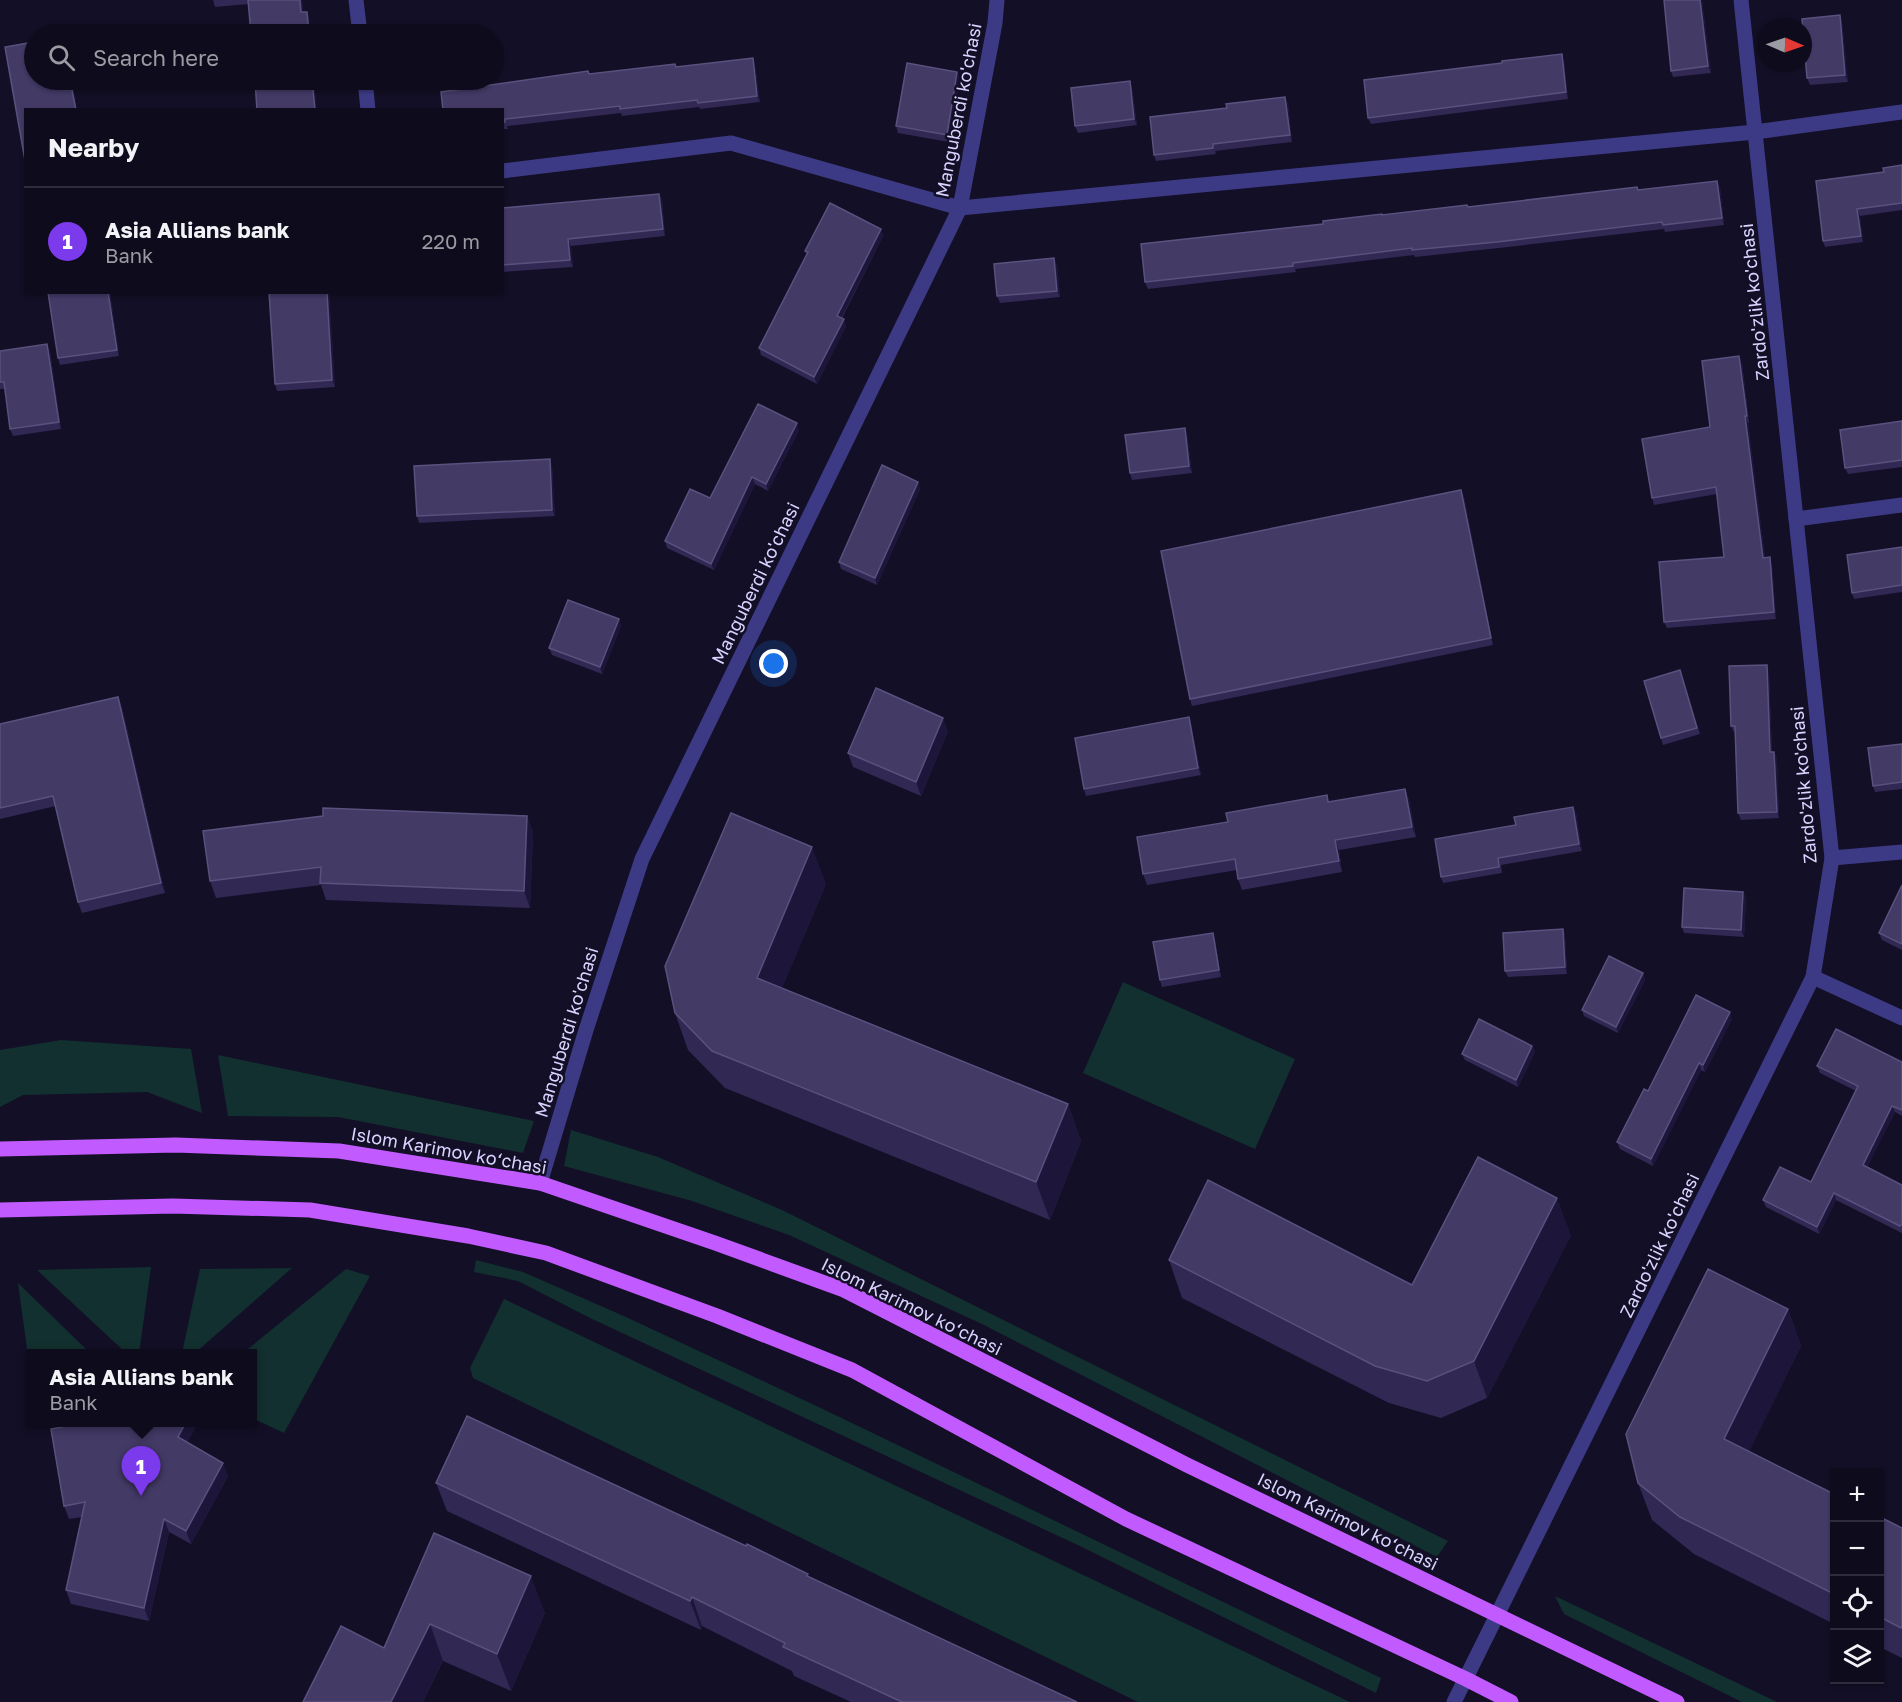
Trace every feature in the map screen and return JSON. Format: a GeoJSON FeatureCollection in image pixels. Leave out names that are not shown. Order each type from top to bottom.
{"type":"FeatureCollection","features":[{"type":"Feature","properties":{"kind":"main road","name":"Islom Karimov ko‘chasi"},"geometry":{"type":"LineString","coordinates":[[0,1149],[176,1145],[339,1151],[540,1184],[715,1243],[844,1290],[1186,1465],[1677,1702]]}},
{"type":"Feature","properties":{"kind":"main road"},"geometry":{"type":"LineString","coordinates":[[0,1210],[173,1206],[310,1210],[468,1236],[546,1253],[852,1370],[1126,1518],[1511,1702]]}},
{"type":"Feature","properties":{"kind":"street"},"geometry":{"type":"LineString","coordinates":[[356,0],[359,24]]}},
{"type":"Feature","properties":{"kind":"street","name":"Manguberdi ko'chasi"},"geometry":{"type":"LineString","coordinates":[[540,1184],[586,1030],[642,859],[960,208],[995,23],[997,0]]}},
{"type":"Feature","properties":{"kind":"street","name":"Zardo'zlik ko'chasi"},"geometry":{"type":"LineString","coordinates":[[1454,1702],[1813,977],[1832,858],[1741,0]]}},
{"type":"Feature","properties":{"kind":"street"},"geometry":{"type":"LineString","coordinates":[[366,90],[368,108]]}},
{"type":"Feature","properties":{"kind":"street"},"geometry":{"type":"LineString","coordinates":[[504,171],[731,143],[960,208],[1755,132],[1902,112]]}},
{"type":"Feature","properties":{"kind":"street"},"geometry":{"type":"LineString","coordinates":[[1796,519],[1902,505]]}},
{"type":"Feature","properties":{"kind":"street"},"geometry":{"type":"LineString","coordinates":[[1832,858],[1902,852]]}},
{"type":"Feature","properties":{"kind":"street"},"geometry":{"type":"LineString","coordinates":[[1813,977],[1902,1018]]}},
{"type":"Feature","properties":{"kind":"green space"},"geometry":{"type":"Polygon","coordinates":[[[1123,982],[1295,1059],[1255,1149],[1083,1073],[1123,982]]]}},
{"type":"Feature","properties":{"kind":"green space"},"geometry":{"type":"Polygon","coordinates":[[[61,1040],[191,1049],[202,1113],[147,1092],[23,1095],[0,1107],[0,1050],[61,1040]]]}},
{"type":"Feature","properties":{"kind":"green space"},"geometry":{"type":"Polygon","coordinates":[[[218,1055],[534,1121],[523,1153],[338,1117],[228,1116],[218,1055]]]}},
{"type":"Feature","properties":{"kind":"green space"},"geometry":{"type":"Polygon","coordinates":[[[571,1130],[658,1157],[782,1210],[1448,1541],[1437,1557],[982,1324],[789,1235],[692,1201],[564,1166],[571,1130]]]}},
{"type":"Feature","properties":{"kind":"green space"},"geometry":{"type":"Polygon","coordinates":[[[476,1260],[523,1272],[626,1317],[827,1411],[1381,1678],[1376,1693],[1082,1547],[590,1318],[518,1281],[474,1272],[476,1260]]]}},
{"type":"Feature","properties":{"kind":"green space"},"geometry":{"type":"Polygon","coordinates":[[[151,1267],[140,1349],[122,1349],[37,1270],[151,1267]]]}},
{"type":"Feature","properties":{"kind":"green space"},"geometry":{"type":"Polygon","coordinates":[[[292,1268],[200,1349],[183,1349],[200,1269],[292,1268]]]}},
{"type":"Feature","properties":{"kind":"green space"},"geometry":{"type":"Polygon","coordinates":[[[346,1269],[370,1276],[284,1433],[257,1420],[257,1349],[248,1349],[346,1269]]]}},
{"type":"Feature","properties":{"kind":"green space"},"geometry":{"type":"Polygon","coordinates":[[[18,1283],[86,1349],[27,1349],[18,1283]]]}},
{"type":"Feature","properties":{"kind":"green space"},"geometry":{"type":"Polygon","coordinates":[[[504,1299],[1350,1702],[1138,1702],[473,1378],[470,1368],[504,1299]]]}},
{"type":"Feature","properties":{"kind":"green space"},"geometry":{"type":"Polygon","coordinates":[[[1555,1596],[1777,1702],[1742,1702],[1564,1614],[1555,1596]]]}},
{"type":"Feature","properties":{"kind":"building"},"geometry":{"type":"Polygon","coordinates":[[[248,0],[300,0],[301,12],[307,12],[308,24],[250,24],[248,0]]]}},
{"type":"Feature","properties":{"kind":"building"},"geometry":{"type":"Polygon","coordinates":[[[1664,0],[1700,0],[1708,66],[1671,71],[1664,0]]]}},
{"type":"Feature","properties":{"kind":"building"},"geometry":{"type":"Polygon","coordinates":[[[1840,15],[1845,75],[1807,78],[1806,72],[1812,72],[1812,18],[1840,15]]]}},
{"type":"Feature","properties":{"kind":"building"},"geometry":{"type":"Polygon","coordinates":[[[24,44],[24,90],[72,90],[76,108],[24,108],[24,155],[5,47],[24,44]]]}},
{"type":"Feature","properties":{"kind":"building"},"geometry":{"type":"Polygon","coordinates":[[[1562,54],[1566,92],[1368,118],[1364,80],[1562,54]]]}},
{"type":"Feature","properties":{"kind":"building"},"geometry":{"type":"Polygon","coordinates":[[[753,58],[757,96],[620,109],[620,106],[505,119],[505,122],[504,108],[443,108],[441,92],[504,90],[504,83],[588,71],[589,74],[675,64],[676,67],[753,58]]]}},
{"type":"Feature","properties":{"kind":"building"},"geometry":{"type":"Polygon","coordinates":[[[907,63],[957,72],[947,135],[896,126],[907,63]]]}},
{"type":"Feature","properties":{"kind":"building"},"geometry":{"type":"Polygon","coordinates":[[[1130,81],[1134,119],[1075,126],[1071,88],[1130,81]]]}},
{"type":"Feature","properties":{"kind":"building"},"geometry":{"type":"Polygon","coordinates":[[[256,90],[313,90],[315,108],[257,108],[256,90]]]}},
{"type":"Feature","properties":{"kind":"building"},"geometry":{"type":"Polygon","coordinates":[[[1285,97],[1290,135],[1213,144],[1213,148],[1154,155],[1150,117],[1227,108],[1226,104],[1285,97]]]}},
{"type":"Feature","properties":{"kind":"building"},"geometry":{"type":"Polygon","coordinates":[[[1902,165],[1902,203],[1857,209],[1861,236],[1823,241],[1816,181],[1884,172],[1883,168],[1902,165]]]}},
{"type":"Feature","properties":{"kind":"building"},"geometry":{"type":"Polygon","coordinates":[[[1717,181],[1722,218],[1663,225],[1662,222],[1497,242],[1412,250],[1412,248],[1293,263],[1293,266],[1145,282],[1141,244],[1323,224],[1323,221],[1382,214],[1467,205],[1468,207],[1637,187],[1638,190],[1717,181]]]}},
{"type":"Feature","properties":{"kind":"building"},"geometry":{"type":"Polygon","coordinates":[[[659,194],[663,229],[568,239],[570,260],[504,265],[504,208],[659,194]]]}},
{"type":"Feature","properties":{"kind":"building"},"geometry":{"type":"Polygon","coordinates":[[[830,203],[881,229],[837,316],[844,319],[814,377],[759,348],[830,203]]]}},
{"type":"Feature","properties":{"kind":"building"},"geometry":{"type":"Polygon","coordinates":[[[1054,258],[1057,291],[997,296],[994,264],[1054,258]]]}},
{"type":"Feature","properties":{"kind":"building"},"geometry":{"type":"Polygon","coordinates":[[[48,294],[108,294],[117,350],[58,358],[48,294]]]}},
{"type":"Feature","properties":{"kind":"building"},"geometry":{"type":"Polygon","coordinates":[[[269,294],[327,294],[332,380],[275,384],[269,294]]]}},
{"type":"Feature","properties":{"kind":"building"},"geometry":{"type":"Polygon","coordinates":[[[47,344],[59,422],[10,429],[4,382],[0,382],[0,351],[47,344]]]}},
{"type":"Feature","properties":{"kind":"building"},"geometry":{"type":"Polygon","coordinates":[[[1739,356],[1763,558],[1770,557],[1774,612],[1664,622],[1659,562],[1724,557],[1716,487],[1652,498],[1642,439],[1710,427],[1702,361],[1739,356]]]}},
{"type":"Feature","properties":{"kind":"building"},"geometry":{"type":"Polygon","coordinates":[[[758,404],[797,423],[766,484],[752,477],[711,564],[665,541],[690,489],[710,498],[758,404]]]}},
{"type":"Feature","properties":{"kind":"building"},"geometry":{"type":"Polygon","coordinates":[[[1902,421],[1902,460],[1845,468],[1840,430],[1902,421]]]}},
{"type":"Feature","properties":{"kind":"building"},"geometry":{"type":"Polygon","coordinates":[[[1185,428],[1189,466],[1130,473],[1125,435],[1185,428]]]}},
{"type":"Feature","properties":{"kind":"building"},"geometry":{"type":"Polygon","coordinates":[[[550,459],[552,510],[417,516],[414,466],[550,459]]]}},
{"type":"Feature","properties":{"kind":"building"},"geometry":{"type":"Polygon","coordinates":[[[882,465],[918,482],[875,578],[839,562],[882,465]]]}},
{"type":"Feature","properties":{"kind":"building"},"geometry":{"type":"Polygon","coordinates":[[[1461,490],[1491,638],[1190,699],[1161,551],[1461,490]]]}},
{"type":"Feature","properties":{"kind":"building"},"geometry":{"type":"Polygon","coordinates":[[[1902,547],[1902,585],[1852,593],[1847,555],[1902,547]]]}},
{"type":"Feature","properties":{"kind":"building"},"geometry":{"type":"Polygon","coordinates":[[[568,600],[619,619],[600,667],[549,648],[568,600]]]}},
{"type":"Feature","properties":{"kind":"building"},"geometry":{"type":"Polygon","coordinates":[[[1767,665],[1770,752],[1774,752],[1777,812],[1738,813],[1735,726],[1731,726],[1729,666],[1767,665]]]}},
{"type":"Feature","properties":{"kind":"building"},"geometry":{"type":"Polygon","coordinates":[[[1680,670],[1697,728],[1661,738],[1644,681],[1680,670]]]}},
{"type":"Feature","properties":{"kind":"building"},"geometry":{"type":"Polygon","coordinates":[[[876,688],[943,718],[916,782],[848,753],[876,688]]]}},
{"type":"Feature","properties":{"kind":"building"},"geometry":{"type":"Polygon","coordinates":[[[118,697],[161,883],[78,902],[53,796],[0,808],[0,724],[118,697]]]}},
{"type":"Feature","properties":{"kind":"building"},"geometry":{"type":"Polygon","coordinates":[[[1189,717],[1198,768],[1084,789],[1075,738],[1189,717]]]}},
{"type":"Feature","properties":{"kind":"building"},"geometry":{"type":"Polygon","coordinates":[[[1902,744],[1902,782],[1873,786],[1868,748],[1902,744]]]}},
{"type":"Feature","properties":{"kind":"building"},"geometry":{"type":"Polygon","coordinates":[[[1405,789],[1412,827],[1335,840],[1339,861],[1238,879],[1235,859],[1143,874],[1137,837],[1228,822],[1226,813],[1327,795],[1328,802],[1405,789]]]}},
{"type":"Feature","properties":{"kind":"building"},"geometry":{"type":"Polygon","coordinates":[[[1573,807],[1579,844],[1498,858],[1499,867],[1441,877],[1435,839],[1516,825],[1514,817],[1573,807]]]}},
{"type":"Feature","properties":{"kind":"building"},"geometry":{"type":"Polygon","coordinates":[[[323,808],[527,816],[524,891],[320,883],[321,867],[210,881],[203,831],[323,816],[323,808]]]}},
{"type":"Feature","properties":{"kind":"building"},"geometry":{"type":"Polygon","coordinates":[[[731,813],[812,847],[757,978],[1068,1104],[1036,1182],[712,1051],[675,1013],[665,966],[731,813]]]}},
{"type":"Feature","properties":{"kind":"building"},"geometry":{"type":"Polygon","coordinates":[[[1902,885],[1902,944],[1879,933],[1902,885]]]}},
{"type":"Feature","properties":{"kind":"building"},"geometry":{"type":"Polygon","coordinates":[[[1684,888],[1743,892],[1741,930],[1682,927],[1684,888]]]}},
{"type":"Feature","properties":{"kind":"building"},"geometry":{"type":"Polygon","coordinates":[[[1563,929],[1565,967],[1505,971],[1503,933],[1563,929]]]}},
{"type":"Feature","properties":{"kind":"building"},"geometry":{"type":"Polygon","coordinates":[[[1213,933],[1219,970],[1160,980],[1153,942],[1213,933]]]}},
{"type":"Feature","properties":{"kind":"building"},"geometry":{"type":"Polygon","coordinates":[[[1609,956],[1643,973],[1616,1027],[1582,1010],[1609,956]]]}},
{"type":"Feature","properties":{"kind":"building"},"geometry":{"type":"Polygon","coordinates":[[[1696,995],[1730,1012],[1703,1065],[1699,1063],[1651,1159],[1617,1142],[1644,1089],[1648,1091],[1696,995]]]}},
{"type":"Feature","properties":{"kind":"building"},"geometry":{"type":"Polygon","coordinates":[[[1479,1019],[1532,1046],[1516,1080],[1462,1054],[1479,1019]]]}},
{"type":"Feature","properties":{"kind":"building"},"geometry":{"type":"Polygon","coordinates":[[[1836,1029],[1902,1062],[1902,1110],[1892,1106],[1863,1165],[1902,1185],[1902,1224],[1900,1226],[1834,1193],[1817,1227],[1763,1200],[1780,1167],[1811,1182],[1858,1086],[1817,1066],[1836,1029]]]}},
{"type":"Feature","properties":{"kind":"building"},"geometry":{"type":"Polygon","coordinates":[[[1478,1157],[1557,1198],[1474,1361],[1427,1381],[1375,1366],[1169,1260],[1208,1180],[1412,1285],[1478,1157]]]}},
{"type":"Feature","properties":{"kind":"building"},"geometry":{"type":"Polygon","coordinates":[[[1708,1269],[1788,1309],[1724,1439],[1830,1492],[1830,1592],[1680,1517],[1638,1483],[1626,1434],[1708,1269]]]}},
{"type":"Feature","properties":{"kind":"building"},"geometry":{"type":"Polygon","coordinates":[[[467,1416],[746,1546],[747,1544],[808,1574],[807,1576],[1077,1702],[902,1702],[783,1647],[785,1643],[692,1597],[690,1601],[436,1483],[467,1416]]]}},
{"type":"Feature","properties":{"kind":"building"},"geometry":{"type":"Polygon","coordinates":[[[62,1427],[183,1427],[178,1437],[223,1463],[186,1531],[164,1519],[144,1608],[66,1590],[85,1502],[64,1506],[51,1429],[62,1427]]]}},
{"type":"Feature","properties":{"kind":"building"},"geometry":{"type":"Polygon","coordinates":[[[1884,1519],[1902,1528],[1901,1628],[1884,1619],[1884,1519]]]}},
{"type":"Feature","properties":{"kind":"building"},"geometry":{"type":"Polygon","coordinates":[[[434,1533],[531,1576],[497,1654],[430,1624],[391,1702],[303,1702],[341,1626],[384,1648],[434,1533]]]}},
{"type":"Feature","properties":{"kind":"place","name":"Asia Allians bank"},"geometry":{"type":"Point","coordinates":[141,1496]}}]}
